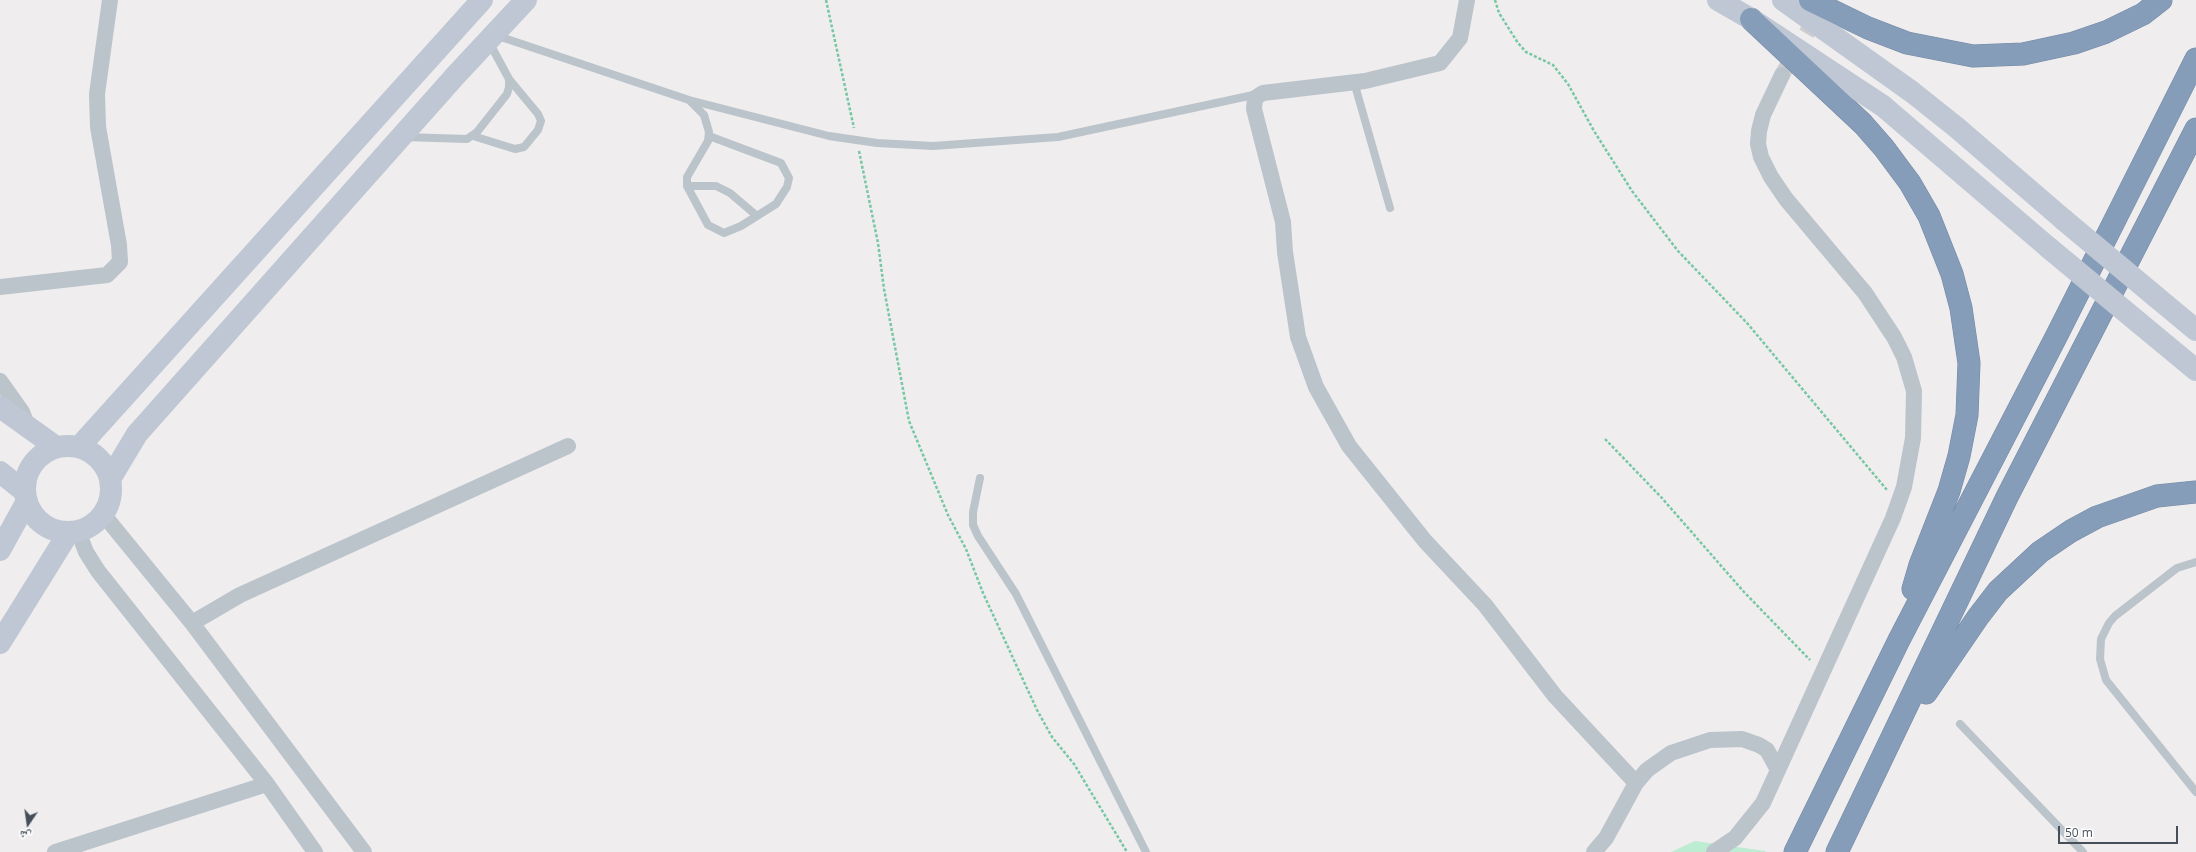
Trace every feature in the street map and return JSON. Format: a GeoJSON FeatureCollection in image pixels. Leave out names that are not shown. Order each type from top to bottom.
{"type":"FeatureCollection","features":[{"type":"Feature","properties":{"kind":"highway"},"geometry":{"type":"LineString","coordinates":[[1810,0],[1868,28],[1907,43],[1973,56],[2023,54],[2074,43],[2106,32],[2143,14],[2161,0]]}},
{"type":"Feature","properties":{"kind":"highway"},"geometry":{"type":"LineString","coordinates":[[1751,19],[1863,124],[1884,148],[1910,183],[1929,216],[1952,274],[1959,302],[1969,363],[1967,414],[1959,456],[1949,491],[1920,565],[1899,640]]}},
{"type":"Feature","properties":{"kind":"highway"},"geometry":{"type":"LineString","coordinates":[[1795,852],[1899,640],[2056,337],[2196,59]]}},
{"type":"Feature","properties":{"kind":"highway"},"geometry":{"type":"LineString","coordinates":[[1837,852],[2007,497],[2196,129]]}},
{"type":"Feature","properties":{"kind":"highway"},"geometry":{"type":"LineString","coordinates":[[1883,757],[1978,617],[1998,591],[2040,552],[2071,531],[2098,517],[2157,496],[2196,492]]}},
{"type":"Feature","properties":{"kind":"main road"},"geometry":{"type":"LineString","coordinates":[[79,447],[482,0]]}},
{"type":"Feature","properties":{"kind":"main road"},"geometry":{"type":"LineString","coordinates":[[110,479],[137,434],[456,75],[526,0]]}},
{"type":"Feature","properties":{"kind":"main road"},"geometry":{"type":"LineString","coordinates":[[1718,0],[1751,19],[1883,106],[2049,248],[2196,370]]}},
{"type":"Feature","properties":{"kind":"main road"},"geometry":{"type":"LineString","coordinates":[[1783,0],[1912,92],[1956,127],[2064,220],[2196,330]]}},
{"type":"Feature","properties":{"kind":"main road"},"geometry":{"type":"LineString","coordinates":[[0,407],[28,429],[56,448]]}},
{"type":"Feature","properties":{"kind":"main road"},"geometry":{"type":"LineString","coordinates":[[0,472],[26,497],[33,514],[42,524],[55,530],[73,532],[92,525],[103,514],[109,503],[111,491],[110,479],[104,465],[93,454],[79,447],[56,448],[43,454],[33,464],[28,472],[26,497],[0,550]]}},
{"type":"Feature","properties":{"kind":"main road"},"geometry":{"type":"LineString","coordinates":[[0,643],[73,532]]}},
{"type":"Feature","properties":{"kind":"street"},"geometry":{"type":"LineString","coordinates":[[0,288],[107,275],[120,262],[119,245],[98,127],[97,94],[110,0]]}},
{"type":"Feature","properties":{"kind":"street"},"geometry":{"type":"LineString","coordinates":[[1467,0],[1460,38],[1440,63],[1401,74],[1354,82],[1263,93],[1255,98],[1254,108],[1283,222],[1285,252],[1298,337],[1307,367],[1328,411],[1348,446],[1425,541],[1485,605],[1555,696],[1636,783]]}},
{"type":"Feature","properties":{"kind":"street"},"geometry":{"type":"LineString","coordinates":[[1714,852],[1735,838],[1763,803],[1899,502],[1904,486],[1913,438],[1914,392],[1911,376],[1894,336],[1865,293],[1786,199],[1771,177],[1761,157],[1758,144],[1758,131],[1763,115],[1782,74]]}},
{"type":"Feature","properties":{"kind":"street"},"geometry":{"type":"LineString","coordinates":[[0,381],[22,412],[28,429]]}},
{"type":"Feature","properties":{"kind":"street"},"geometry":{"type":"LineString","coordinates":[[192,623],[240,595],[568,446]]}},
{"type":"Feature","properties":{"kind":"street"},"geometry":{"type":"LineString","coordinates":[[103,514],[192,623],[364,852]]}},
{"type":"Feature","properties":{"kind":"street"},"geometry":{"type":"LineString","coordinates":[[73,532],[98,571],[267,784],[315,852]]}},
{"type":"Feature","properties":{"kind":"street"},"geometry":{"type":"LineString","coordinates":[[1594,852],[1606,838],[1636,783],[1647,770],[1671,752],[1710,740],[1742,739],[1759,745],[1767,750],[1778,770]]}},
{"type":"Feature","properties":{"kind":"street"},"geometry":{"type":"LineString","coordinates":[[55,852],[267,784]]}},
{"type":"Feature","properties":{"kind":"lane"},"geometry":{"type":"LineString","coordinates":[[473,136],[516,149],[524,147],[538,130],[541,121],[538,114],[509,79],[492,38]]}},
{"type":"Feature","properties":{"kind":"lane"},"geometry":{"type":"LineString","coordinates":[[492,38],[689,100],[829,136],[857,140],[933,146],[1058,136],[1263,93]]}},
{"type":"Feature","properties":{"kind":"lane"},"geometry":{"type":"LineString","coordinates":[[402,137],[467,139],[473,136],[507,94],[509,79]]}},
{"type":"Feature","properties":{"kind":"lane"},"geometry":{"type":"LineString","coordinates":[[1354,82],[1390,208]]}},
{"type":"Feature","properties":{"kind":"lane"},"geometry":{"type":"LineString","coordinates":[[689,100],[704,115],[708,125],[709,136],[703,150],[690,169],[687,177],[688,186],[708,225],[724,233],[741,226],[776,204],[787,187],[789,178],[781,163],[709,136]]}},
{"type":"Feature","properties":{"kind":"lane"},"geometry":{"type":"LineString","coordinates":[[688,186],[716,186],[730,193],[757,216]]}},
{"type":"Feature","properties":{"kind":"lane"},"geometry":{"type":"LineString","coordinates":[[980,478],[973,512],[974,525],[978,536],[1016,594],[1146,852]]}},
{"type":"Feature","properties":{"kind":"lane"},"geometry":{"type":"LineString","coordinates":[[2196,562],[2177,568],[2115,616],[2104,631],[2100,648],[2102,670],[2106,680],[2196,792]]}},
{"type":"Feature","properties":{"kind":"lane"},"geometry":{"type":"LineString","coordinates":[[1960,724],[2083,852]]}},
{"type":"Feature","properties":{"kind":"path"},"geometry":{"type":"LineString","coordinates":[[826,0],[878,243],[884,289],[909,421],[948,515],[966,550],[983,593],[1037,710],[1052,736],[1074,764],[1127,852]]}},
{"type":"Feature","properties":{"kind":"path"},"geometry":{"type":"LineString","coordinates":[[1495,0],[1499,13],[1518,43],[1526,52],[1552,65],[1568,84],[1594,131],[1632,191],[1678,251],[1747,323],[1867,468],[1899,502]]}},
{"type":"Feature","properties":{"kind":"path"},"geometry":{"type":"LineString","coordinates":[[1605,439],[1662,497],[1744,592],[1822,672]]}},
{"type":"Feature","properties":{"kind":"green space"},"geometry":{"type":"Polygon","coordinates":[[[1695,841],[1765,851],[1766,852],[1671,852],[1695,841]]]}},
{"type":"Feature","properties":{"kind":"tunnel"},"geometry":{"type":"LineString","coordinates":[[1782,75],[1819,12]]}}]}
